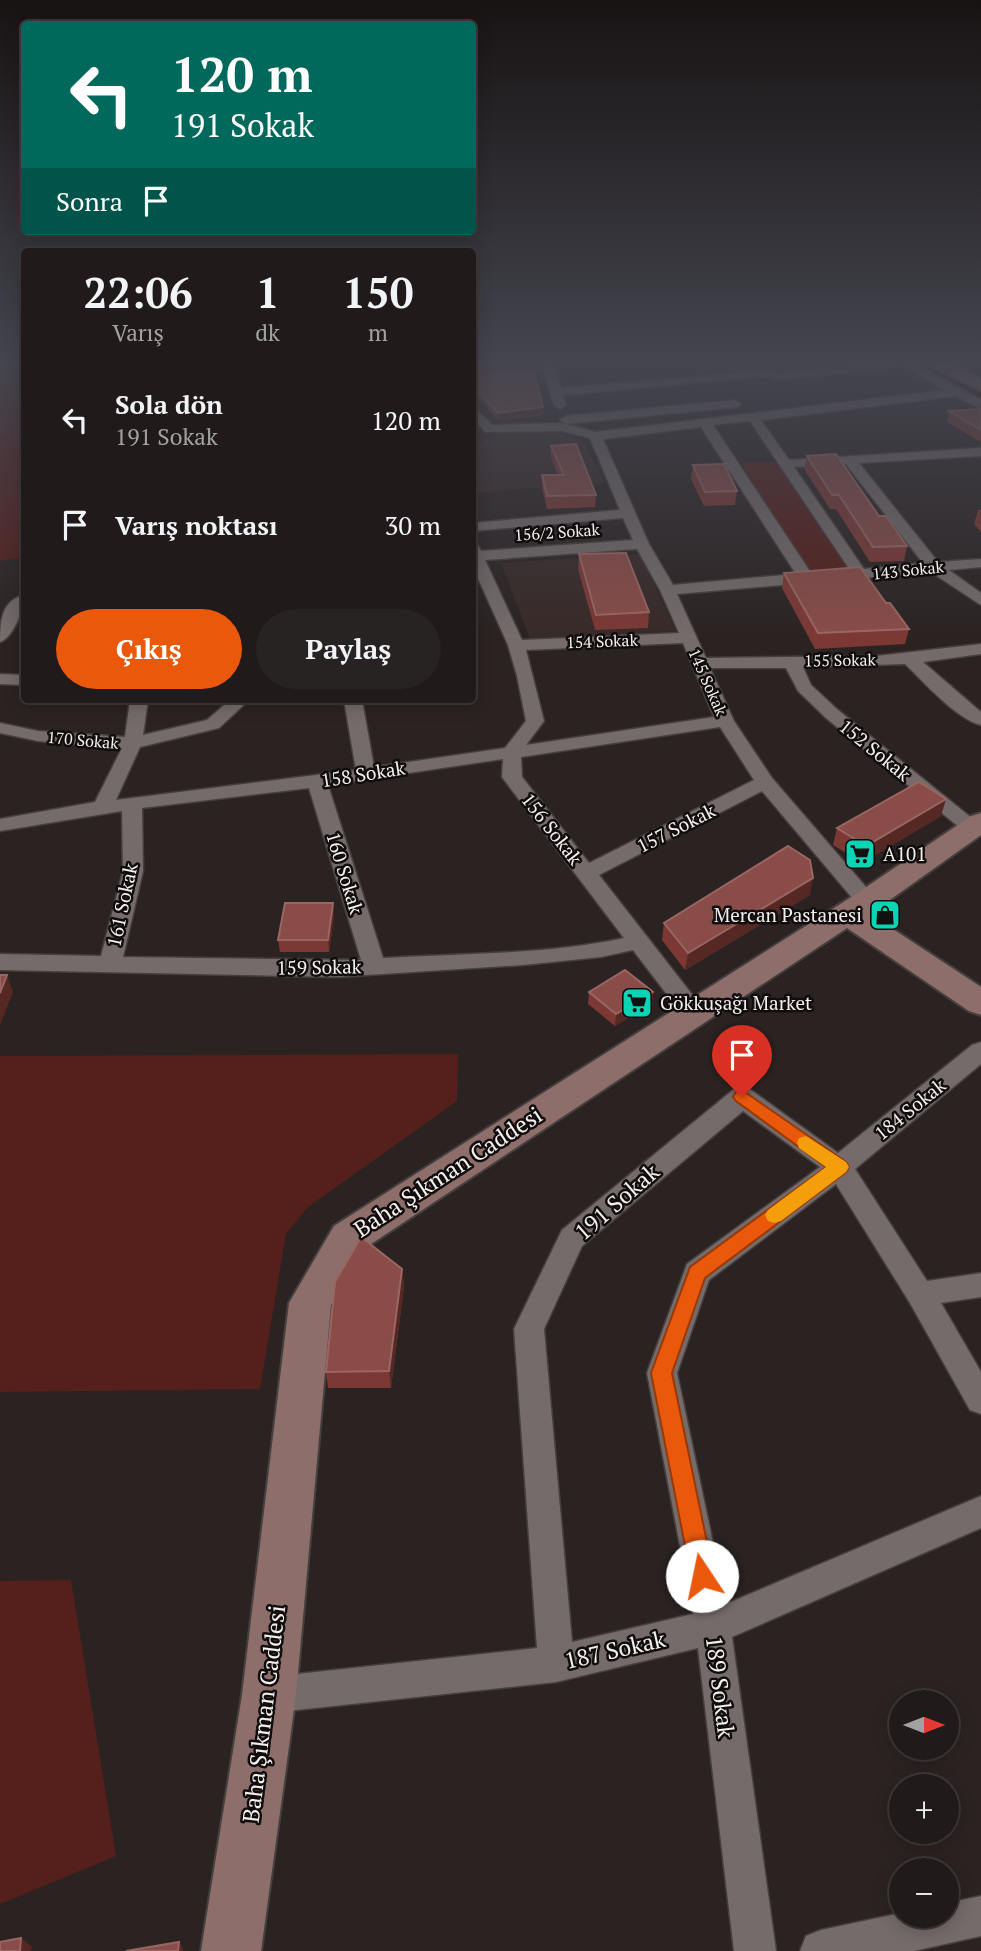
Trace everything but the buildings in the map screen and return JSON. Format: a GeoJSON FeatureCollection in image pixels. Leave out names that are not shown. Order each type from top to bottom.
{"type":"FeatureCollection","features":[{"type":"Feature","properties":{"kind":"main road","name":"Baha Şıkman Caddesi"},"geometry":{"type":"LineString","coordinates":[[231,1951],[269,1695],[310,1303],[348,1238],[857,907],[976,825]]}},
{"type":"Feature","properties":{"kind":"main road"},"geometry":{"type":"LineString","coordinates":[[857,907],[981,1003]]}},
{"type":"Feature","properties":{"kind":"street","name":"145 Sokak"},"geometry":{"type":"LineString","coordinates":[[603,454],[642,544],[668,590],[725,721],[765,782],[857,907]]}},
{"type":"Feature","properties":{"kind":"street"},"geometry":{"type":"LineString","coordinates":[[725,454],[807,579]]}},
{"type":"Feature","properties":{"kind":"street"},"geometry":{"type":"LineString","coordinates":[[781,454],[861,575]]}},
{"type":"Feature","properties":{"kind":"street"},"geometry":{"type":"LineString","coordinates":[[787,464],[966,454]]}},
{"type":"Feature","properties":{"kind":"street"},"geometry":{"type":"LineString","coordinates":[[959,455],[974,467]]}},
{"type":"Feature","properties":{"kind":"street"},"geometry":{"type":"LineString","coordinates":[[850,461],[933,566],[981,600]]}},
{"type":"Feature","properties":{"kind":"street"},"geometry":{"type":"LineString","coordinates":[[476,527],[628,513]]}},
{"type":"Feature","properties":{"kind":"street","name":"156/2 Sokak"},"geometry":{"type":"LineString","coordinates":[[476,551],[642,544]]}},
{"type":"Feature","properties":{"kind":"street"},"geometry":{"type":"LineString","coordinates":[[476,556],[516,645],[526,676],[535,721],[512,751]]}},
{"type":"Feature","properties":{"kind":"street","name":"143 Sokak"},"geometry":{"type":"LineString","coordinates":[[668,590],[981,563]]}},
{"type":"Feature","properties":{"kind":"street"},"geometry":{"type":"LineString","coordinates":[[476,594],[492,593]]}},
{"type":"Feature","properties":{"kind":"street"},"geometry":{"type":"LineString","coordinates":[[0,637],[13,604]]}},
{"type":"Feature","properties":{"kind":"street","name":"154 Sokak"},"geometry":{"type":"LineString","coordinates":[[516,645],[689,638]]}},
{"type":"Feature","properties":{"kind":"street","name":"155 Sokak"},"geometry":{"type":"LineString","coordinates":[[698,663],[907,657],[981,649]]}},
{"type":"Feature","properties":{"kind":"street"},"geometry":{"type":"LineString","coordinates":[[907,657],[954,700],[981,720]]}},
{"type":"Feature","properties":{"kind":"street","name":"152 Sokak"},"geometry":{"type":"LineString","coordinates":[[791,661],[804,687],[832,714],[976,825]]}},
{"type":"Feature","properties":{"kind":"street"},"geometry":{"type":"LineString","coordinates":[[0,680],[21,680]]}},
{"type":"Feature","properties":{"kind":"street"},"geometry":{"type":"LineString","coordinates":[[103,807],[133,743],[139,703]]}},
{"type":"Feature","properties":{"kind":"street","name":"170 Sokak"},"geometry":{"type":"LineString","coordinates":[[0,728],[38,736],[133,743],[213,724],[237,703]]}},
{"type":"Feature","properties":{"kind":"street"},"geometry":{"type":"LineString","coordinates":[[353,703],[366,773]]}},
{"type":"Feature","properties":{"kind":"street","name":"158 Sokak"},"geometry":{"type":"LineString","coordinates":[[0,825],[103,807],[317,781],[725,721]]}},
{"type":"Feature","properties":{"kind":"street","name":"156 Sokak"},"geometry":{"type":"LineString","coordinates":[[512,751],[512,777],[693,1012]]}},
{"type":"Feature","properties":{"kind":"street","name":"160 Sokak"},"geometry":{"type":"LineString","coordinates":[[317,781],[374,965]]}},
{"type":"Feature","properties":{"kind":"street","name":"157 Sokak"},"geometry":{"type":"LineString","coordinates":[[586,873],[765,782]]}},
{"type":"Feature","properties":{"kind":"street","name":"161 Sokak"},"geometry":{"type":"LineString","coordinates":[[110,964],[133,871],[132,804]]}},
{"type":"Feature","properties":{"kind":"street","name":"159 Sokak"},"geometry":{"type":"LineString","coordinates":[[0,962],[336,969],[523,957],[601,950],[637,942]]}},
{"type":"Feature","properties":{"kind":"street","name":"184 Sokak"},"geometry":{"type":"LineString","coordinates":[[839,1167],[981,1051]]}},
{"type":"Feature","properties":{"kind":"street","name":"191 Sokak"},"geometry":{"type":"LineString","coordinates":[[556,1664],[529,1329],[572,1238],[742,1097],[839,1167]]}},
{"type":"Feature","properties":{"kind":"street"},"geometry":{"type":"LineString","coordinates":[[839,1167],[920,1294],[981,1400]]}},
{"type":"Feature","properties":{"kind":"street","name":"189 Sokak"},"geometry":{"type":"LineString","coordinates":[[755,1951],[713,1627],[662,1373],[697,1273],[839,1167]]}},
{"type":"Feature","properties":{"kind":"street"},"geometry":{"type":"LineString","coordinates":[[920,1294],[981,1284]]}},
{"type":"Feature","properties":{"kind":"street","name":"187 Sokak"},"geometry":{"type":"LineString","coordinates":[[269,1695],[556,1664],[713,1627],[981,1513]]}},
{"type":"Feature","properties":{"kind":"street"},"geometry":{"type":"LineString","coordinates":[[821,1951],[981,1916]]}},
{"type":"Feature","properties":{"kind":"shaded area"},"geometry":{"type":"Polygon","coordinates":[[[0,454],[21,454],[21,558],[0,561],[0,454]]]}},
{"type":"Feature","properties":{"kind":"shaded area"},"geometry":{"type":"Polygon","coordinates":[[[476,454],[589,454],[604,482],[476,493],[476,454]]]}},
{"type":"Feature","properties":{"kind":"shaded area"},"geometry":{"type":"Polygon","coordinates":[[[776,462],[784,473],[793,473],[861,575],[807,579],[741,475],[748,475],[742,463],[776,462]]]}},
{"type":"Feature","properties":{"kind":"shaded area"},"geometry":{"type":"Polygon","coordinates":[[[640,554],[676,631],[530,639],[501,563],[640,554]]]}},
{"type":"Feature","properties":{"kind":"shaded area"},"geometry":{"type":"Polygon","coordinates":[[[458,1054],[457,1101],[308,1207],[286,1234],[260,1389],[0,1392],[0,1056],[458,1054]]]}},
{"type":"Feature","properties":{"kind":"shaded area"},"geometry":{"type":"Polygon","coordinates":[[[71,1580],[116,1856],[0,1904],[0,1581],[71,1580]]]}},
{"type":"Feature","properties":{"kind":"slow traffic"},"geometry":{"type":"LineString","coordinates":[[774,1215],[839,1167],[806,1143]]}},
{"type":"Feature","properties":{"kind":"place","name":"A101"},"geometry":{"type":"Point","coordinates":[860,854]}},
{"type":"Feature","properties":{"kind":"place","name":"Mercan Pastanesi"},"geometry":{"type":"Point","coordinates":[885,915]}},
{"type":"Feature","properties":{"kind":"place","name":"Gökkuşağı Market"},"geometry":{"type":"Point","coordinates":[637,1003]}},
{"type":"Feature","properties":{"kind":"route"},"geometry":{"type":"LineString","coordinates":[[702,1576],[662,1373],[697,1273],[839,1167],[742,1097]]}}]}
